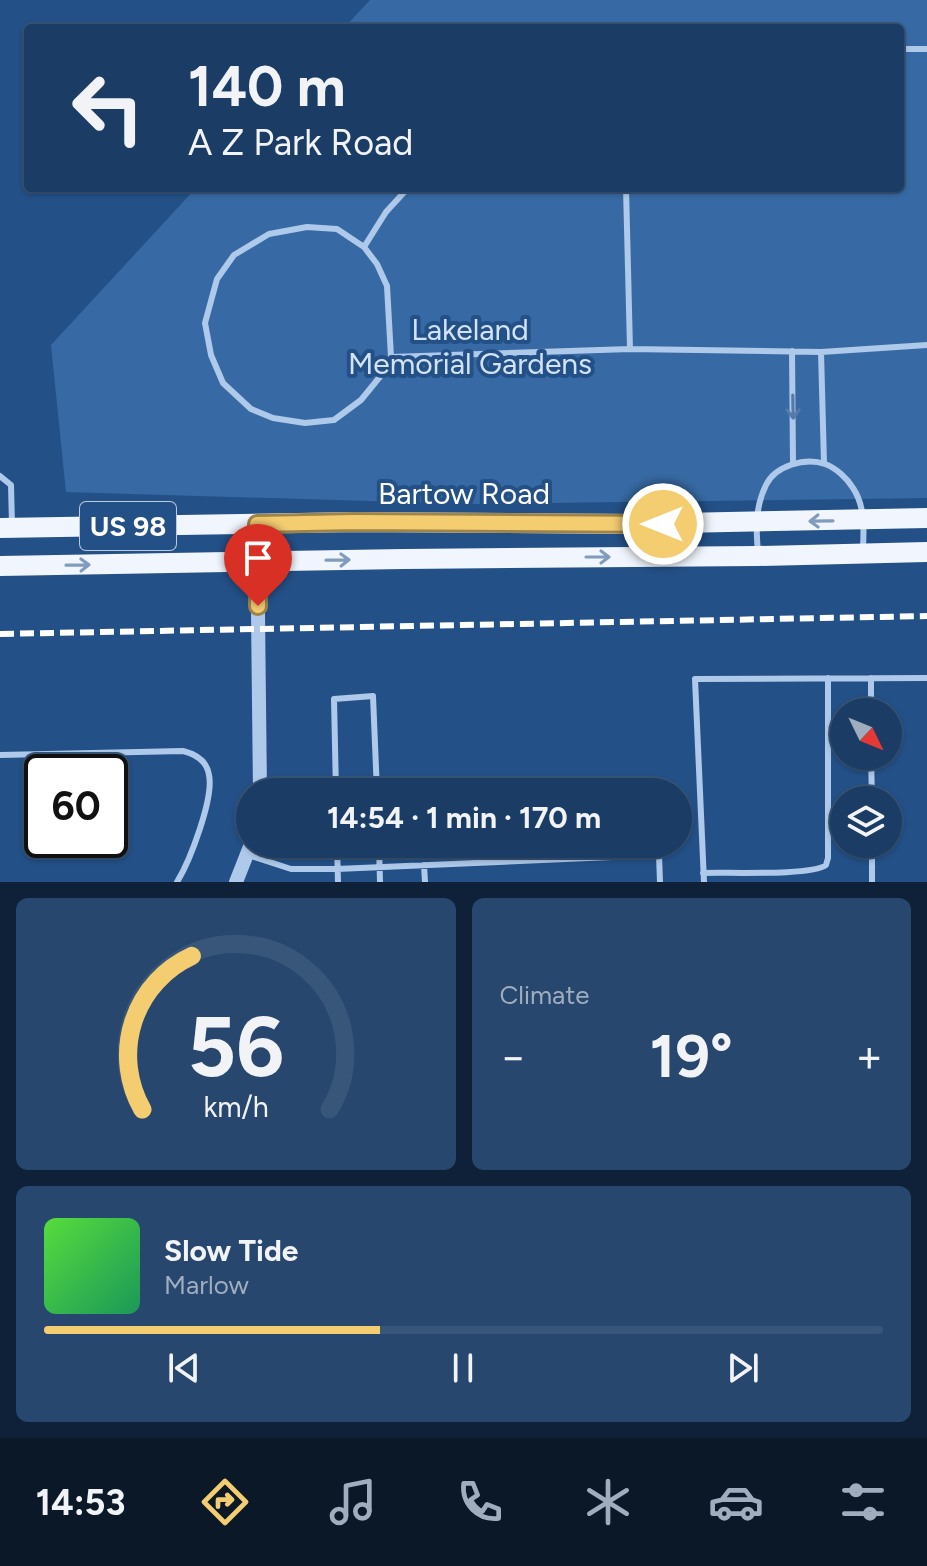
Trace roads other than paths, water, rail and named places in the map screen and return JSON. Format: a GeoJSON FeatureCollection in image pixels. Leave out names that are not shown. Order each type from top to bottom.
{"type":"FeatureCollection","features":[{"type":"Feature","properties":{"kind":"main road","name":"Bartow Road"},"geometry":{"type":"LineString","coordinates":[[6,528],[371,522],[632,524],[927,518]]}},
{"type":"Feature","properties":{"kind":"main road","name":"US 98"},"geometry":{"type":"LineString","coordinates":[[0,566],[927,552]]}},
{"type":"Feature","properties":{"kind":"street"},"geometry":{"type":"LineString","coordinates":[[257,524],[260,778]]}},
{"type":"Feature","properties":{"kind":"street"},"geometry":{"type":"LineString","coordinates":[[236,882],[245,858]]}},
{"type":"Feature","properties":{"kind":"lane"},"geometry":{"type":"LineString","coordinates":[[904,49],[927,49]]}},
{"type":"Feature","properties":{"kind":"lane"},"geometry":{"type":"LineString","coordinates":[[364,247],[386,212],[404,192]]}},
{"type":"Feature","properties":{"kind":"lane"},"geometry":{"type":"LineString","coordinates":[[626,192],[630,349]]}},
{"type":"Feature","properties":{"kind":"lane"},"geometry":{"type":"LineString","coordinates":[[307,227],[337,229],[364,247],[377,264],[387,286],[391,357],[383,373],[361,400],[334,420],[305,423],[273,418],[251,409],[223,383],[211,355],[205,323],[217,279],[234,255],[269,234],[307,227]]}},
{"type":"Feature","properties":{"kind":"lane"},"geometry":{"type":"LineString","coordinates":[[391,357],[630,349],[821,352],[927,345]]}},
{"type":"Feature","properties":{"kind":"lane"},"geometry":{"type":"LineString","coordinates":[[792,351],[793,463]]}},
{"type":"Feature","properties":{"kind":"lane"},"geometry":{"type":"LineString","coordinates":[[821,352],[824,463]]}},
{"type":"Feature","properties":{"kind":"lane"},"geometry":{"type":"LineString","coordinates":[[758,556],[756,522],[766,485],[775,473],[793,463],[824,463],[845,477],[855,491],[864,521],[863,554]]}},
{"type":"Feature","properties":{"kind":"lane"},"geometry":{"type":"LineString","coordinates":[[0,476],[11,485],[6,528]]}},
{"type":"Feature","properties":{"kind":"lane"},"geometry":{"type":"LineString","coordinates":[[703,873],[818,870],[826,865],[828,678]]}},
{"type":"Feature","properties":{"kind":"lane"},"geometry":{"type":"LineString","coordinates":[[871,678],[871,698]]}},
{"type":"Feature","properties":{"kind":"lane"},"geometry":{"type":"LineString","coordinates":[[704,882],[695,679],[927,678]]}},
{"type":"Feature","properties":{"kind":"lane"},"geometry":{"type":"LineString","coordinates":[[336,778],[334,699],[373,696],[376,778]]}},
{"type":"Feature","properties":{"kind":"lane"},"geometry":{"type":"LineString","coordinates":[[0,755],[192,753],[201,760],[210,775],[209,793],[200,828],[177,882]]}},
{"type":"Feature","properties":{"kind":"lane"},"geometry":{"type":"LineString","coordinates":[[268,858],[291,869],[337,869],[659,855],[660,882]]}},
{"type":"Feature","properties":{"kind":"lane"},"geometry":{"type":"LineString","coordinates":[[337,858],[338,882]]}},
{"type":"Feature","properties":{"kind":"lane"},"geometry":{"type":"LineString","coordinates":[[380,858],[380,882]]}},
{"type":"Feature","properties":{"kind":"lane"},"geometry":{"type":"LineString","coordinates":[[872,858],[872,882]]}},
{"type":"Feature","properties":{"kind":"lane"},"geometry":{"type":"LineString","coordinates":[[424,865],[425,882]]}},
{"type":"Feature","properties":{"kind":"railway"},"geometry":{"type":"LineString","coordinates":[[0,634],[927,616]]}},
{"type":"Feature","properties":{"kind":"park label","name":"Lakeland Memorial Gardens"},"geometry":{"type":"Point","coordinates":[470,346]}}]}
